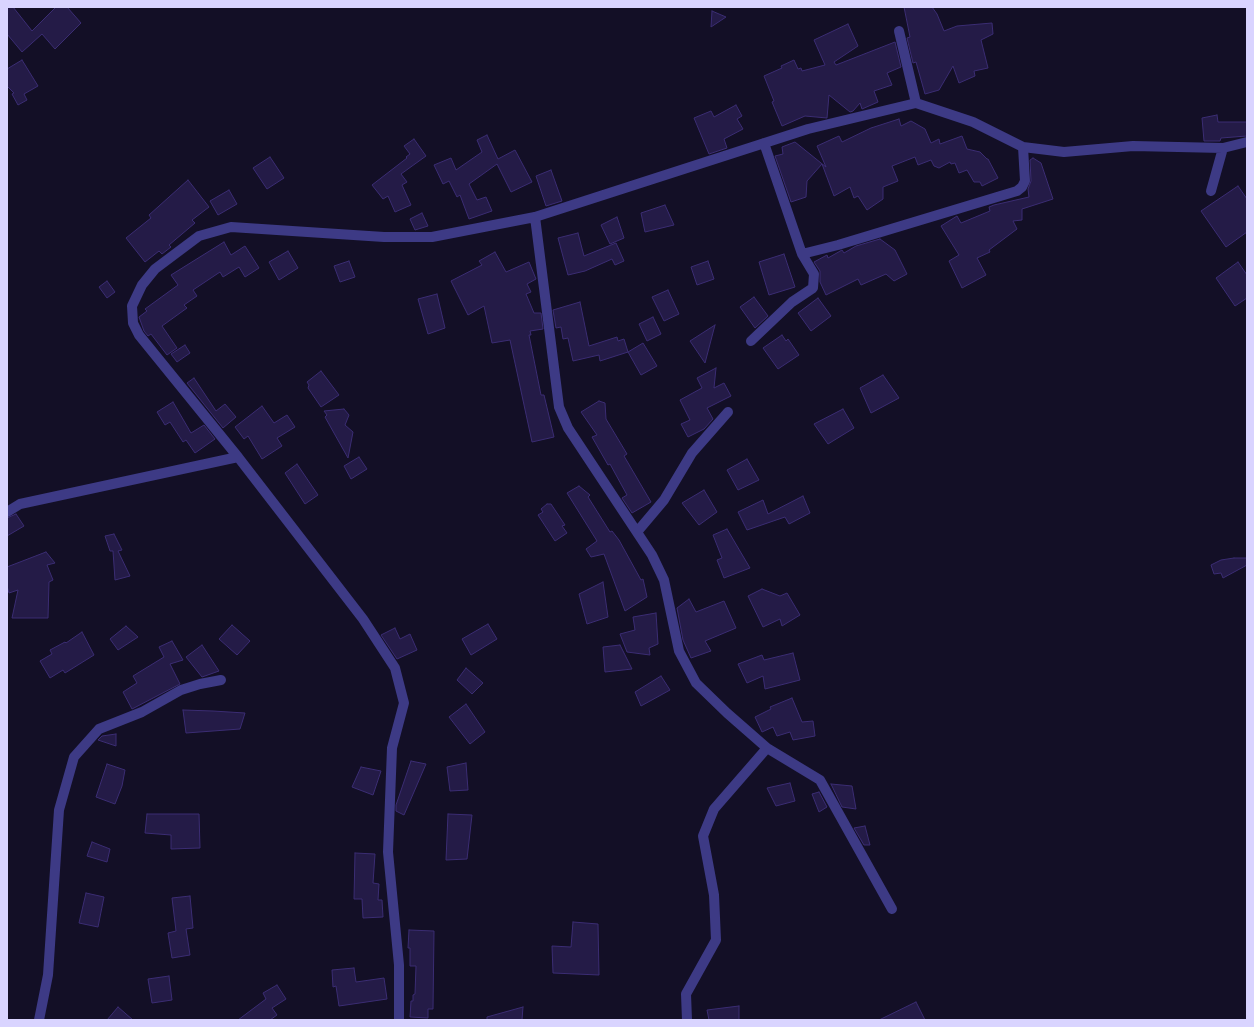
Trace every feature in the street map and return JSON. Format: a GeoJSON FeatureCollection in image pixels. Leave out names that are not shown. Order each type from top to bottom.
{"type":"FeatureCollection","features":[{"type":"Feature","properties":{"kind":"street"},"geometry":{"type":"LineString","coordinates":[[899,31],[916,103]]}},
{"type":"Feature","properties":{"kind":"street"},"geometry":{"type":"LineString","coordinates":[[400,1020],[398,965],[388,852],[392,748],[404,703],[395,668],[363,618],[238,457],[139,335],[133,322],[132,306],[142,285],[155,269],[199,236],[231,227],[384,237],[432,237],[535,217],[808,129],[916,103],[973,122],[1023,147],[1064,152],[1133,146],[1223,148],[1247,142]]}},
{"type":"Feature","properties":{"kind":"street"},"geometry":{"type":"LineString","coordinates":[[751,341],[792,302],[813,288],[814,274],[802,254],[764,143]]}},
{"type":"Feature","properties":{"kind":"street"},"geometry":{"type":"LineString","coordinates":[[802,254],[838,245],[1017,191],[1022,187],[1025,181],[1023,147]]}},
{"type":"Feature","properties":{"kind":"street"},"geometry":{"type":"LineString","coordinates":[[1211,191],[1223,148]]}},
{"type":"Feature","properties":{"kind":"street"},"geometry":{"type":"LineString","coordinates":[[535,217],[560,407],[568,428],[652,555],[664,580],[678,651],[696,683],[727,713],[767,748],[820,780],[892,909]]}},
{"type":"Feature","properties":{"kind":"street"},"geometry":{"type":"LineString","coordinates":[[637,532],[664,500],[692,453],[728,412]]}},
{"type":"Feature","properties":{"kind":"street"},"geometry":{"type":"LineString","coordinates":[[7,512],[20,504],[238,457]]}},
{"type":"Feature","properties":{"kind":"street"},"geometry":{"type":"LineString","coordinates":[[38,1020],[48,975],[59,810],[74,757],[99,729],[142,712],[181,690],[200,684],[221,680]]}},
{"type":"Feature","properties":{"kind":"street"},"geometry":{"type":"LineString","coordinates":[[686,1020],[686,994],[716,940],[714,895],[703,836],[714,809],[767,748]]}},
{"type":"Feature","properties":{"kind":"building"},"geometry":{"type":"Polygon","coordinates":[[[7,7],[13,7],[32,31],[56,7],[67,7],[81,23],[55,49],[42,34],[22,52],[7,34],[7,7]]]}},
{"type":"Feature","properties":{"kind":"building"},"geometry":{"type":"Polygon","coordinates":[[[904,7],[932,7],[937,14],[944,31],[957,26],[992,23],[993,34],[981,40],[988,68],[974,71],[975,76],[959,83],[953,66],[939,90],[925,94],[916,62],[913,63],[907,38],[910,37],[904,7]]]}},
{"type":"Feature","properties":{"kind":"building"},"geometry":{"type":"Polygon","coordinates":[[[712,11],[726,17],[711,27],[712,11]]]}},
{"type":"Feature","properties":{"kind":"building"},"geometry":{"type":"Polygon","coordinates":[[[848,24],[858,46],[834,62],[836,65],[895,42],[901,67],[887,73],[892,85],[874,91],[878,102],[862,109],[860,103],[853,111],[850,112],[829,95],[827,118],[805,116],[782,126],[772,102],[774,101],[764,76],[782,68],[781,66],[794,60],[798,69],[801,68],[802,71],[825,65],[814,40],[848,24]]]}},
{"type":"Feature","properties":{"kind":"building"},"geometry":{"type":"Polygon","coordinates":[[[22,60],[38,86],[24,94],[27,100],[18,105],[12,94],[14,93],[7,86],[7,69],[22,60]]]}},
{"type":"Feature","properties":{"kind":"building"},"geometry":{"type":"Polygon","coordinates":[[[736,105],[742,116],[737,119],[743,129],[724,139],[727,148],[709,154],[694,118],[711,111],[714,117],[736,105]]]}},
{"type":"Feature","properties":{"kind":"building"},"geometry":{"type":"Polygon","coordinates":[[[1217,115],[1218,122],[1247,122],[1247,136],[1221,138],[1220,141],[1204,141],[1202,118],[1217,115]]]}},
{"type":"Feature","properties":{"kind":"building"},"geometry":{"type":"Polygon","coordinates":[[[899,119],[901,126],[911,121],[925,129],[931,143],[939,139],[940,144],[962,136],[967,149],[980,152],[988,159],[998,178],[982,186],[980,182],[974,182],[967,170],[959,173],[955,163],[951,164],[950,162],[939,168],[934,166],[931,160],[918,165],[915,157],[892,166],[898,181],[883,187],[883,199],[867,210],[858,196],[854,198],[850,187],[834,196],[822,164],[807,181],[806,197],[791,202],[775,156],[783,154],[782,147],[795,142],[826,167],[817,146],[839,136],[842,142],[871,128],[899,119]]]}},
{"type":"Feature","properties":{"kind":"building"},"geometry":{"type":"Polygon","coordinates":[[[487,135],[498,159],[515,150],[532,182],[511,192],[497,164],[469,184],[477,200],[486,197],[492,211],[469,219],[460,195],[457,197],[449,181],[443,184],[434,165],[451,158],[456,170],[482,152],[477,140],[487,135]]]}},
{"type":"Feature","properties":{"kind":"building"},"geometry":{"type":"Polygon","coordinates":[[[414,139],[426,156],[401,174],[407,182],[402,185],[411,205],[395,212],[388,196],[383,199],[372,185],[407,158],[406,157],[410,154],[404,146],[414,139]]]}},
{"type":"Feature","properties":{"kind":"building"},"geometry":{"type":"Polygon","coordinates":[[[270,157],[284,178],[267,189],[253,168],[270,157]]]}},
{"type":"Feature","properties":{"kind":"building"},"geometry":{"type":"Polygon","coordinates":[[[1033,158],[1041,163],[1053,199],[1022,209],[1022,220],[1013,221],[1017,229],[989,250],[990,252],[977,258],[986,275],[962,288],[949,261],[959,255],[941,226],[957,216],[961,223],[990,211],[989,207],[994,205],[1029,197],[1028,189],[1031,181],[1030,160],[1033,158]]]}},
{"type":"Feature","properties":{"kind":"building"},"geometry":{"type":"Polygon","coordinates":[[[551,170],[562,201],[546,206],[536,176],[551,170]]]}},
{"type":"Feature","properties":{"kind":"building"},"geometry":{"type":"Polygon","coordinates":[[[188,180],[209,207],[192,220],[195,223],[169,245],[171,247],[162,254],[159,251],[145,262],[126,238],[151,218],[149,215],[188,180]]]}},
{"type":"Feature","properties":{"kind":"building"},"geometry":{"type":"Polygon","coordinates":[[[1238,186],[1247,199],[1247,232],[1226,247],[1201,211],[1238,186]]]}},
{"type":"Feature","properties":{"kind":"building"},"geometry":{"type":"Polygon","coordinates":[[[229,190],[237,204],[218,215],[210,201],[229,190]]]}},
{"type":"Feature","properties":{"kind":"building"},"geometry":{"type":"Polygon","coordinates":[[[665,205],[674,225],[645,232],[641,213],[665,205]]]}},
{"type":"Feature","properties":{"kind":"building"},"geometry":{"type":"Polygon","coordinates":[[[422,213],[428,226],[415,230],[410,219],[422,213]]]}},
{"type":"Feature","properties":{"kind":"building"},"geometry":{"type":"Polygon","coordinates":[[[617,217],[624,238],[610,244],[601,225],[617,217]]]}},
{"type":"Feature","properties":{"kind":"building"},"geometry":{"type":"Polygon","coordinates":[[[578,233],[584,256],[616,243],[624,261],[615,265],[612,259],[585,271],[568,275],[558,238],[578,233]]]}},
{"type":"Feature","properties":{"kind":"building"},"geometry":{"type":"Polygon","coordinates":[[[880,239],[895,250],[907,274],[894,281],[886,274],[861,285],[858,279],[826,295],[820,282],[820,271],[814,262],[827,255],[828,258],[842,250],[844,253],[856,246],[880,239]]]}},
{"type":"Feature","properties":{"kind":"building"},"geometry":{"type":"Polygon","coordinates":[[[224,242],[231,255],[245,246],[259,268],[245,277],[239,267],[223,277],[220,272],[193,290],[197,296],[184,305],[187,308],[162,326],[177,348],[167,355],[151,334],[148,336],[144,331],[139,317],[147,311],[145,309],[178,285],[171,275],[224,242]]]}},
{"type":"Feature","properties":{"kind":"building"},"geometry":{"type":"Polygon","coordinates":[[[288,251],[298,268],[279,280],[269,262],[288,251]]]}},
{"type":"Feature","properties":{"kind":"building"},"geometry":{"type":"Polygon","coordinates":[[[495,252],[506,272],[529,262],[536,279],[527,284],[531,292],[526,294],[534,313],[541,313],[543,329],[530,331],[531,335],[529,335],[541,395],[544,395],[554,437],[532,442],[510,340],[492,343],[484,306],[468,315],[451,281],[482,265],[479,261],[495,252]]]}},
{"type":"Feature","properties":{"kind":"building"},"geometry":{"type":"Polygon","coordinates":[[[784,254],[795,287],[769,295],[759,262],[784,254]]]}},
{"type":"Feature","properties":{"kind":"building"},"geometry":{"type":"Polygon","coordinates":[[[349,261],[355,277],[340,282],[334,266],[349,261]]]}},
{"type":"Feature","properties":{"kind":"building"},"geometry":{"type":"Polygon","coordinates":[[[708,261],[714,279],[697,285],[691,267],[708,261]]]}},
{"type":"Feature","properties":{"kind":"building"},"geometry":{"type":"Polygon","coordinates":[[[1238,262],[1247,275],[1247,298],[1235,306],[1216,278],[1238,262]]]}},
{"type":"Feature","properties":{"kind":"building"},"geometry":{"type":"Polygon","coordinates":[[[107,281],[115,292],[107,298],[99,287],[107,281]]]}},
{"type":"Feature","properties":{"kind":"building"},"geometry":{"type":"Polygon","coordinates":[[[668,290],[679,314],[664,321],[652,297],[668,290]]]}},
{"type":"Feature","properties":{"kind":"building"},"geometry":{"type":"Polygon","coordinates":[[[437,294],[445,328],[428,334],[418,299],[437,294]]]}},
{"type":"Feature","properties":{"kind":"building"},"geometry":{"type":"Polygon","coordinates":[[[754,297],[768,316],[755,328],[740,307],[754,297]]]}},
{"type":"Feature","properties":{"kind":"building"},"geometry":{"type":"Polygon","coordinates":[[[818,298],[831,316],[811,331],[798,313],[818,298]]]}},
{"type":"Feature","properties":{"kind":"building"},"geometry":{"type":"Polygon","coordinates":[[[580,302],[589,346],[617,337],[618,341],[624,339],[628,352],[600,361],[599,355],[573,361],[568,338],[563,339],[561,327],[556,328],[553,310],[580,302]]]}},
{"type":"Feature","properties":{"kind":"building"},"geometry":{"type":"Polygon","coordinates":[[[653,317],[661,334],[647,341],[639,324],[653,317]]]}},
{"type":"Feature","properties":{"kind":"building"},"geometry":{"type":"Polygon","coordinates":[[[715,325],[705,363],[690,341],[715,325]]]}},
{"type":"Feature","properties":{"kind":"building"},"geometry":{"type":"Polygon","coordinates":[[[782,335],[786,341],[788,339],[799,355],[778,369],[763,348],[782,335]]]}},
{"type":"Feature","properties":{"kind":"building"},"geometry":{"type":"Polygon","coordinates":[[[643,343],[657,366],[641,375],[628,352],[643,343]]]}},
{"type":"Feature","properties":{"kind":"building"},"geometry":{"type":"Polygon","coordinates":[[[185,345],[190,353],[177,362],[171,354],[185,345]]]}},
{"type":"Feature","properties":{"kind":"building"},"geometry":{"type":"Polygon","coordinates":[[[716,368],[714,388],[724,383],[731,396],[707,408],[713,419],[704,429],[688,437],[681,424],[690,420],[680,400],[702,388],[697,378],[716,368]]]}},
{"type":"Feature","properties":{"kind":"building"},"geometry":{"type":"Polygon","coordinates":[[[321,371],[339,395],[321,407],[308,388],[309,385],[307,382],[321,371]]]}},
{"type":"Feature","properties":{"kind":"building"},"geometry":{"type":"Polygon","coordinates":[[[883,375],[899,398],[871,413],[860,388],[883,375]]]}},
{"type":"Feature","properties":{"kind":"building"},"geometry":{"type":"Polygon","coordinates":[[[194,378],[216,411],[225,404],[236,417],[223,428],[187,383],[194,378]]]}},
{"type":"Feature","properties":{"kind":"building"},"geometry":{"type":"Polygon","coordinates":[[[599,401],[605,403],[606,419],[627,454],[624,456],[651,502],[632,513],[622,498],[627,495],[610,464],[608,465],[592,437],[597,435],[581,412],[599,401]]]}},
{"type":"Feature","properties":{"kind":"building"},"geometry":{"type":"Polygon","coordinates":[[[173,402],[191,433],[204,425],[215,439],[195,453],[186,440],[183,442],[170,422],[165,425],[157,412],[173,402]]]}},
{"type":"Feature","properties":{"kind":"building"},"geometry":{"type":"Polygon","coordinates":[[[262,406],[274,423],[287,415],[295,427],[277,438],[282,446],[262,459],[248,436],[244,439],[235,427],[262,406]]]}},
{"type":"Feature","properties":{"kind":"building"},"geometry":{"type":"Polygon","coordinates":[[[344,409],[349,415],[345,425],[353,432],[348,458],[325,417],[327,415],[324,411],[344,409]]]}},
{"type":"Feature","properties":{"kind":"building"},"geometry":{"type":"Polygon","coordinates":[[[843,409],[854,428],[828,444],[814,424],[843,409]]]}},
{"type":"Feature","properties":{"kind":"building"},"geometry":{"type":"Polygon","coordinates":[[[359,457],[367,469],[351,479],[344,466],[359,457]]]}},
{"type":"Feature","properties":{"kind":"building"},"geometry":{"type":"Polygon","coordinates":[[[747,459],[759,480],[738,490],[727,470],[747,459]]]}},
{"type":"Feature","properties":{"kind":"building"},"geometry":{"type":"Polygon","coordinates":[[[297,464],[318,495],[305,504],[285,473],[297,464]]]}},
{"type":"Feature","properties":{"kind":"building"},"geometry":{"type":"Polygon","coordinates":[[[579,486],[590,495],[588,497],[610,532],[612,531],[619,540],[641,580],[643,579],[647,597],[625,611],[604,554],[591,557],[586,549],[597,541],[567,493],[579,486]]]}},
{"type":"Feature","properties":{"kind":"building"},"geometry":{"type":"Polygon","coordinates":[[[704,490],[717,512],[699,525],[682,503],[704,490]]]}},
{"type":"Feature","properties":{"kind":"building"},"geometry":{"type":"Polygon","coordinates":[[[803,496],[810,513],[789,524],[785,517],[747,530],[738,512],[763,500],[768,514],[803,496]]]}},
{"type":"Feature","properties":{"kind":"building"},"geometry":{"type":"Polygon","coordinates":[[[547,504],[551,504],[565,525],[562,526],[567,533],[555,541],[538,515],[543,512],[541,509],[547,504]]]}},
{"type":"Feature","properties":{"kind":"building"},"geometry":{"type":"Polygon","coordinates":[[[16,514],[24,526],[7,536],[7,518],[16,514]]]}},
{"type":"Feature","properties":{"kind":"building"},"geometry":{"type":"Polygon","coordinates":[[[727,529],[750,568],[724,578],[717,560],[722,558],[713,535],[727,529]]]}},
{"type":"Feature","properties":{"kind":"building"},"geometry":{"type":"Polygon","coordinates":[[[114,534],[122,550],[118,551],[130,576],[115,580],[113,551],[110,551],[105,536],[114,534]]]}},
{"type":"Feature","properties":{"kind":"building"},"geometry":{"type":"Polygon","coordinates":[[[46,552],[55,563],[47,565],[53,580],[49,582],[48,618],[12,618],[18,590],[9,593],[7,586],[7,567],[46,552]]]}},
{"type":"Feature","properties":{"kind":"building"},"geometry":{"type":"Polygon","coordinates":[[[1247,558],[1247,565],[1223,578],[1221,573],[1214,574],[1211,565],[1221,560],[1247,558]]]}},
{"type":"Feature","properties":{"kind":"building"},"geometry":{"type":"Polygon","coordinates":[[[603,582],[608,617],[587,624],[579,594],[603,582]]]}},
{"type":"Feature","properties":{"kind":"building"},"geometry":{"type":"Polygon","coordinates":[[[762,589],[780,596],[787,593],[800,615],[782,626],[780,619],[763,627],[748,596],[762,589]]]}},
{"type":"Feature","properties":{"kind":"building"},"geometry":{"type":"Polygon","coordinates":[[[689,599],[696,612],[724,601],[736,628],[705,641],[711,651],[691,658],[683,640],[677,608],[689,599]]]}},
{"type":"Feature","properties":{"kind":"building"},"geometry":{"type":"Polygon","coordinates":[[[656,613],[658,644],[649,648],[650,655],[627,652],[620,634],[635,630],[633,617],[656,613]]]}},
{"type":"Feature","properties":{"kind":"building"},"geometry":{"type":"Polygon","coordinates":[[[488,624],[497,639],[471,655],[462,639],[488,624]]]}},
{"type":"Feature","properties":{"kind":"building"},"geometry":{"type":"Polygon","coordinates":[[[232,625],[250,641],[237,655],[219,639],[232,625]]]}},
{"type":"Feature","properties":{"kind":"building"},"geometry":{"type":"Polygon","coordinates":[[[126,626],[138,637],[118,650],[110,639],[126,626]]]}},
{"type":"Feature","properties":{"kind":"building"},"geometry":{"type":"Polygon","coordinates":[[[395,628],[400,639],[410,634],[417,650],[397,659],[381,635],[395,628]]]}},
{"type":"Feature","properties":{"kind":"building"},"geometry":{"type":"Polygon","coordinates":[[[82,632],[94,655],[65,673],[63,670],[50,678],[40,661],[52,654],[50,650],[65,642],[66,643],[82,632]]]}},
{"type":"Feature","properties":{"kind":"building"},"geometry":{"type":"Polygon","coordinates":[[[172,641],[183,660],[170,664],[180,684],[132,709],[123,692],[137,683],[133,676],[164,657],[159,647],[172,641]]]}},
{"type":"Feature","properties":{"kind":"building"},"geometry":{"type":"Polygon","coordinates":[[[202,645],[219,671],[202,677],[186,657],[202,645]]]}},
{"type":"Feature","properties":{"kind":"building"},"geometry":{"type":"Polygon","coordinates":[[[620,645],[632,669],[605,672],[603,647],[620,645]]]}},
{"type":"Feature","properties":{"kind":"building"},"geometry":{"type":"Polygon","coordinates":[[[793,653],[800,680],[765,689],[763,676],[747,683],[738,664],[762,655],[764,660],[793,653]]]}},
{"type":"Feature","properties":{"kind":"building"},"geometry":{"type":"Polygon","coordinates":[[[466,668],[483,683],[472,694],[457,680],[466,668]]]}},
{"type":"Feature","properties":{"kind":"building"},"geometry":{"type":"Polygon","coordinates":[[[661,676],[670,690],[641,706],[635,692],[661,676]]]}},
{"type":"Feature","properties":{"kind":"building"},"geometry":{"type":"Polygon","coordinates":[[[792,698],[802,722],[813,721],[815,736],[793,740],[790,732],[777,736],[773,727],[762,732],[755,717],[771,709],[770,707],[792,698]]]}},
{"type":"Feature","properties":{"kind":"building"},"geometry":{"type":"Polygon","coordinates":[[[466,704],[485,732],[470,744],[449,717],[466,704]]]}},
{"type":"Feature","properties":{"kind":"building"},"geometry":{"type":"Polygon","coordinates":[[[183,710],[245,713],[240,729],[186,733],[183,710]]]}},
{"type":"Feature","properties":{"kind":"building"},"geometry":{"type":"Polygon","coordinates":[[[116,734],[116,746],[98,740],[102,736],[116,734]]]}},
{"type":"Feature","properties":{"kind":"building"},"geometry":{"type":"Polygon","coordinates":[[[411,761],[426,764],[404,815],[396,811],[396,805],[411,761]]]}},
{"type":"Feature","properties":{"kind":"building"},"geometry":{"type":"Polygon","coordinates":[[[466,763],[468,790],[450,791],[447,767],[466,763]]]}},
{"type":"Feature","properties":{"kind":"building"},"geometry":{"type":"Polygon","coordinates":[[[107,764],[125,770],[122,786],[115,804],[96,797],[107,764]]]}},
{"type":"Feature","properties":{"kind":"building"},"geometry":{"type":"Polygon","coordinates":[[[361,767],[381,771],[373,795],[352,787],[361,767]]]}},
{"type":"Feature","properties":{"kind":"building"},"geometry":{"type":"Polygon","coordinates":[[[790,783],[795,801],[776,806],[767,788],[790,783]]]}},
{"type":"Feature","properties":{"kind":"building"},"geometry":{"type":"Polygon","coordinates":[[[831,784],[852,786],[856,809],[842,807],[831,784]]]}},
{"type":"Feature","properties":{"kind":"building"},"geometry":{"type":"Polygon","coordinates":[[[819,792],[827,807],[819,812],[812,794],[819,792]]]}},
{"type":"Feature","properties":{"kind":"building"},"geometry":{"type":"Polygon","coordinates":[[[147,814],[199,814],[200,848],[171,849],[171,835],[145,833],[147,814]]]}},
{"type":"Feature","properties":{"kind":"building"},"geometry":{"type":"Polygon","coordinates":[[[448,814],[472,815],[467,859],[446,860],[448,814]]]}},
{"type":"Feature","properties":{"kind":"building"},"geometry":{"type":"Polygon","coordinates":[[[865,826],[870,845],[864,845],[854,828],[865,826]]]}},
{"type":"Feature","properties":{"kind":"building"},"geometry":{"type":"Polygon","coordinates":[[[92,842],[110,849],[107,862],[87,856],[92,842]]]}},
{"type":"Feature","properties":{"kind":"building"},"geometry":{"type":"Polygon","coordinates":[[[355,853],[375,854],[373,883],[379,884],[378,900],[382,900],[383,917],[363,918],[362,899],[354,899],[355,853]]]}},
{"type":"Feature","properties":{"kind":"building"},"geometry":{"type":"Polygon","coordinates":[[[86,893],[104,897],[98,927],[79,923],[86,893]]]}},
{"type":"Feature","properties":{"kind":"building"},"geometry":{"type":"Polygon","coordinates":[[[190,896],[193,928],[186,929],[190,955],[172,958],[168,933],[176,931],[172,898],[190,896]]]}},
{"type":"Feature","properties":{"kind":"building"},"geometry":{"type":"Polygon","coordinates":[[[573,922],[598,924],[599,975],[553,973],[552,946],[571,947],[573,922]]]}},
{"type":"Feature","properties":{"kind":"building"},"geometry":{"type":"Polygon","coordinates":[[[409,930],[434,931],[433,1009],[428,1009],[428,1018],[410,1017],[411,1001],[413,1001],[413,995],[415,994],[416,966],[410,966],[410,948],[408,948],[409,930]]]}},
{"type":"Feature","properties":{"kind":"building"},"geometry":{"type":"Polygon","coordinates":[[[354,968],[356,982],[384,978],[387,999],[339,1006],[336,986],[333,987],[332,970],[354,968]]]}},
{"type":"Feature","properties":{"kind":"building"},"geometry":{"type":"Polygon","coordinates":[[[169,976],[172,1000],[152,1003],[148,979],[169,976]]]}},
{"type":"Feature","properties":{"kind":"building"},"geometry":{"type":"Polygon","coordinates":[[[277,985],[286,999],[272,1008],[277,1015],[270,1020],[238,1020],[266,999],[263,993],[277,985]]]}},
{"type":"Feature","properties":{"kind":"building"},"geometry":{"type":"Polygon","coordinates":[[[916,1002],[925,1020],[879,1020],[916,1002]]]}},
{"type":"Feature","properties":{"kind":"building"},"geometry":{"type":"Polygon","coordinates":[[[739,1006],[739,1020],[709,1020],[707,1010],[739,1006]]]}},
{"type":"Feature","properties":{"kind":"building"},"geometry":{"type":"Polygon","coordinates":[[[118,1007],[133,1020],[107,1020],[118,1007]]]}},
{"type":"Feature","properties":{"kind":"building"},"geometry":{"type":"Polygon","coordinates":[[[523,1007],[522,1020],[487,1020],[487,1017],[523,1007]]]}}]}
